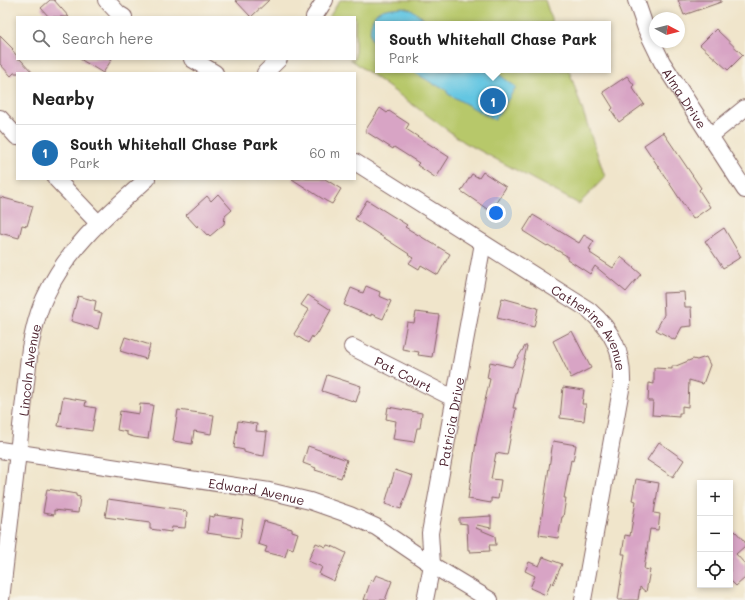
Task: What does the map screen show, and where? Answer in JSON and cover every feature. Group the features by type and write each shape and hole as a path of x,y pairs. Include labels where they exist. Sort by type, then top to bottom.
{"street":[{"path":"106,0 122,16"},
{"path":"315,16 325,0"},
{"name":"Alma Drive","path":"636,0 646,29 662,62 745,190"},
{"path":"194,60 213,72"},
{"path":"266,72 278,60"},
{"path":"710,136 745,108"},
{"path":"0,118 16,136"},
{"name":"Catherine Avenue","path":"356,163 589,310 601,321 613,336 619,352 622,370 622,384 583,600"},
{"path":"57,180 98,223"},
{"name":"Lincoln Avenue","path":"1,600 30,348 36,320 60,267 73,250 98,223 146,180"},
{"name":"Patricia Drive","path":"425,600 432,565 430,533 483,243"},
{"name":"Pat Court","path":"352,347 455,399"},
{"name":"Edward Avenue","path":"0,450 269,490 310,501 350,515 376,527 432,565 490,600"}],"green space":[{"path":"340,0 545,0 552,21 375,21 375,73 570,73 605,177 579,204 464,142 351,60 356,60 356,16 330,16"}],"water":[{"path":"402,7 411,9 427,21 375,21 375,46 372,42 370,32 372,21 377,13 389,8"},
{"path":"416,73 497,73 516,87 495,120 448,94 446,90 440,86 435,85"}],"building":[{"path":"50,0 54,0 68,16 48,16 41,8"},
{"path":"235,0 269,0 252,16 250,16"},
{"path":"678,0 721,0 721,2 685,15 685,12 683,12"},
{"path":"716,29 743,55 728,70 700,45"},
{"path":"0,36 13,49 12,50 16,55 16,60 21,60 32,72 16,72 11,76 0,64"},
{"path":"82,60 111,60 104,72"},
{"path":"627,76 634,85 632,87 644,104 619,122 611,110 613,108 603,92"},
{"path":"380,108 387,113 389,111 409,124 406,129 449,157 436,178 417,165 419,163 394,147 393,149 365,131"},
{"path":"663,132 701,188 699,190 710,207 693,219 644,145"},
{"path":"483,172 506,187 490,211 461,191 472,174 479,178"},
{"path":"294,180 327,180 341,189 332,204"},
{"path":"218,194 232,210 225,216 224,224 210,236 208,234 207,235 198,225 197,227 186,215 207,196 211,201"},
{"path":"0,197 33,206 27,226 22,225 19,238 0,233"},
{"path":"367,200 407,225 405,227 450,254 438,275 421,265 419,269 409,263 413,258 408,255 409,254 355,219"},
{"path":"533,215 579,243 584,235 594,241 589,249 591,250 590,253 613,268 621,257 641,274 626,292 595,266 590,274 567,259 567,256 523,231"},
{"path":"724,228 741,257 723,268 705,241"},
{"path":"366,286 380,292 379,296 391,301 383,319 371,314 371,316 344,305 351,288 363,293"},
{"path":"684,292 685,307 691,307 692,326 682,327 675,340 656,330 664,315 663,293"},
{"path":"308,295 331,310 318,333 317,332 313,338 312,336 308,343 294,334 309,310 301,305"},
{"path":"78,296 96,301 94,311 102,313 98,329 71,321"},
{"path":"502,298 538,308 534,327 497,318"},
{"path":"416,312 439,315 432,357 418,355 419,352 402,349 407,322 414,323"},
{"path":"572,331 591,368 571,378 553,341"},
{"path":"125,337 150,345 146,359 120,351"},
{"path":"525,346 527,346 513,408 516,408 507,455 496,453 491,479 501,480 498,499 491,498 491,503 468,499 477,435 490,379 487,378 490,362 512,367"},
{"path":"706,357 710,365 703,384 689,380 688,407 682,406 682,413 679,413 679,417 652,415 653,401 648,401 649,383 654,384 654,368 672,369 672,366 676,366 693,359 697,360"},
{"path":"327,375 361,386 356,402 322,391"},
{"path":"563,387 584,390 582,404 586,404 584,421 560,418"},
{"path":"63,397 86,401 85,406 96,408 92,431 58,426"},
{"path":"140,404 153,405 148,439 127,435 127,432 117,430 120,411 139,414"},
{"path":"388,407 422,413 420,428 417,428 414,442 393,439 396,421 386,419"},
{"path":"178,410 214,415 211,434 194,431 192,444 173,441"},
{"path":"238,421 257,424 256,431 267,432 264,456 251,454 244,452 244,450 234,448"},
{"path":"553,441 576,445 573,461 571,460 564,498 566,498 563,517 558,538 539,535"},
{"path":"659,442 684,460 673,477 647,460"},
{"path":"308,446 347,460 341,478 315,470 316,468 303,463"},
{"path":"395,470 413,476 401,509 385,504"},
{"path":"636,479 659,483 654,513 660,514 658,530 650,529 644,569 650,570 646,592 640,587 638,600 618,600 625,554 622,554 625,535 630,536 636,501 632,500"},
{"path":"47,489 76,494 76,496 80,497 78,513 54,510 54,515 43,513"},
{"path":"108,499 184,510 183,511 187,512 185,528 172,527 171,532 150,529 150,523 105,517"},
{"path":"215,515 243,519 240,538 207,533 209,516 214,517"},
{"path":"491,516 491,528 477,525 476,528 495,536 496,545 489,545 490,551 470,552 470,550 468,550 467,524 459,523 459,518"},
{"path":"264,521 292,529 292,531 298,533 293,549 288,547 285,557 265,552 267,547 258,544"},
{"path":"735,531 745,542 745,546 736,554 745,564 745,578 736,586 733,583 733,533"},
{"path":"316,543 326,547 327,545 334,547 346,553 334,581 319,574 322,567 308,561"},
{"path":"543,557 562,564 553,584 551,582 546,595 530,588 535,576 525,571 529,562 539,566"},
{"path":"376,575 392,581 385,600 364,600 371,580 373,581"}],"place":[{"name":"South Whitehall Chase Park","path":"493,101"}]}
